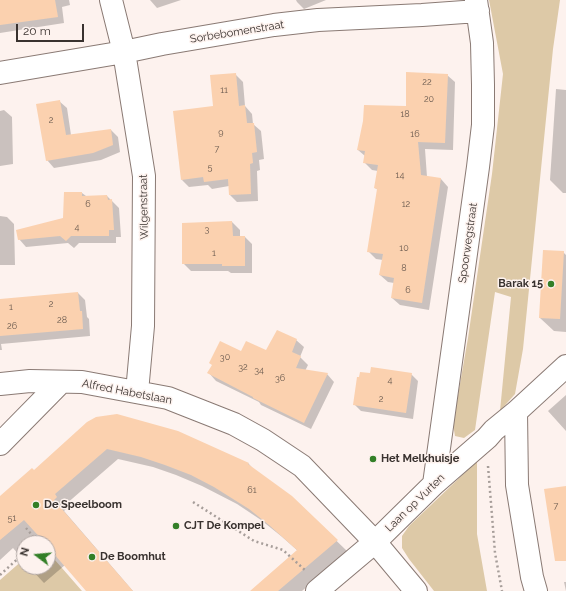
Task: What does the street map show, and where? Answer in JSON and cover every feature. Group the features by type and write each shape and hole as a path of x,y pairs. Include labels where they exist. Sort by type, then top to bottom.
{"street":[{"name":"Wilgenstraat","path":"111,0 124,52 144,176 143,326 138,392"},
{"name":"Sorbebomenstraat","path":"0,74 274,25 318,20 422,15 477,5"},
{"name":"Spoorwegstraat","path":"434,484 483,125 482,43 477,5"},
{"name":"Laan op Vurten","path":"319,589 375,542 434,484 566,366"},
{"name":"Alfred Habetslaan","path":"0,384 30,381 82,382 168,398 234,424 263,440 302,466 375,542 416,591"},
{"path":"0,444 61,382"},
{"path":"516,412 517,485 532,577 536,591"}],"path":[{"path":"487,438 495,553 502,591"},
{"path":"193,502 254,541 283,550 304,569 319,589"},
{"path":"26,528 32,535"},
{"path":"0,575 16,561"}],"shaded area":[{"path":"489,0 560,0 553,49 523,349 515,394 500,411 511,297 495,292 475,430 464,438 455,436 453,424 468,338 492,174 503,74"},
{"path":"477,461 477,534 487,591 434,591 402,548 402,536 409,526"},
{"path":"56,561 82,591 0,591 0,580 16,566 16,575 56,575"}],"building":[{"path":"0,0 55,0 58,17 0,25"},
{"path":"406,72 448,74 445,143 418,142 421,175 441,178 422,303 391,298 394,278 379,275 383,254 367,252 377,189 374,188 378,165 363,163 365,151 357,150 363,121 364,105 406,106"},
{"path":"236,73 239,106 245,105 247,123 254,123 257,152 252,153 253,163 250,164 251,194 229,195 228,179 204,182 203,177 181,180 173,111 213,106 210,75"},
{"path":"60,100 66,135 111,129 113,145 93,153 46,161 36,104"},
{"path":"64,192 82,192 82,196 107,195 108,200 112,199 114,230 109,230 109,236 71,236 66,241 60,236 18,240 16,230 63,218"},
{"path":"232,221 233,236 245,236 245,266 222,266 222,264 182,264 182,223"},
{"name":"Barak 15","path":"543,250 564,251 560,319 539,318"},
{"path":"78,292 80,311 82,311 83,329 0,336 0,299"},
{"path":"277,330 297,339 292,352 301,356 296,368 328,373 304,423 207,373 212,365 209,363 220,341 241,351 246,341 266,350"},
{"path":"371,367 412,373 406,413 353,405 357,377 359,377 360,372 370,373"},
{"path":"117,414 178,431 249,463 248,464 292,496 338,540 278,591 250,591 297,550 249,509 214,487 191,475 165,465 141,457 107,449 55,494 57,497 54,500 133,591 86,591 56,556 56,535 38,535 24,520 0,540 0,496 32,468 34,470 87,422 96,417"},
{"path":"566,486 566,561 555,561 544,489"}],"place":[{"name":"Barak 15","path":"551,284"},
{"name":"Het Melkhuisje","path":"373,459"},
{"name":"De Speelboom","path":"36,505"},
{"name":"CJT De Kompel","path":"176,526"},
{"name":"De Boomhut","path":"92,557"}]}
